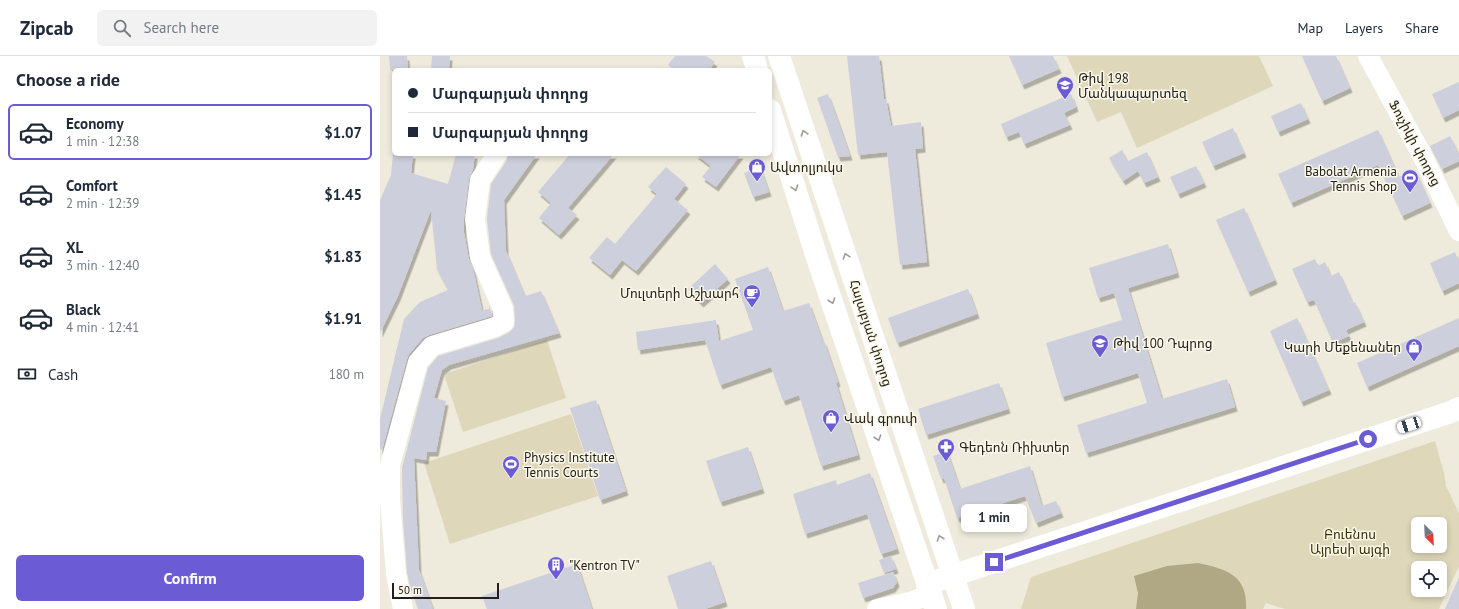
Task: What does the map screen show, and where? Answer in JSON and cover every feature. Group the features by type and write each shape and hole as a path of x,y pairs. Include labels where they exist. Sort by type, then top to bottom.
{"main road":[{"path":"753,56 756,68"},
{"name":"Հալաբյան փողոց","path":"779,56 964,609"},
{"name":"Հալաբյան փողոց","path":"772,116 819,264 932,596"},
{"path":"932,596 955,581 1459,408"},
{"path":"955,581 1330,462 1459,412"}],"street":[{"name":"Ֆուչիկի փողոց","path":"1368,56 1422,155 1459,230"},
{"path":"403,609 396,574 390,500 390,465 418,362 432,346 495,327 504,322 502,309 480,257 475,219 480,180 496,156"},
{"path":"881,608 906,590 932,596"}],"green space":[{"path":"1067,56 1259,56 1273,86 1137,148 1121,112 1097,122"},
{"path":"547,340 566,398 463,432 444,374"},
{"name":"Physics Institute Tennis Courts","path":"571,414 598,496 450,544 424,463"},
{"name":"Բուենոս Այրեսի այգի","path":"1435,441 1446,486 1459,513 1459,566 1447,592 1447,561 1411,561 1411,597 1445,597 1439,609 1285,609 1266,603 1263,609 1021,609 1031,577"}],"shaded area":[{"path":"1198,563 1226,571 1239,581 1246,598 1246,609 1136,609 1138,593 1134,576 1167,566"}],"building":[{"path":"389,56 407,56 408,68 392,68 392,70 390,70"},
{"path":"432,56 450,56 449,68 431,68"},
{"path":"675,56 706,56 715,62 710,68 672,68 668,65"},
{"path":"847,56 879,56 884,99 886,99 891,126 921,122 923,148 915,149 927,262 900,265 887,152 858,155"},
{"path":"1009,56 1053,56 1059,69 1022,85"},
{"path":"1302,56 1336,56 1350,88 1322,101"},
{"path":"1459,82 1459,110 1443,118 1432,94"},
{"path":"828,94 850,156 838,157 817,98"},
{"name":"Թիվ 198 Մանկապարտեզ","path":"1071,94 1076,107 1064,113 1070,125 1024,144 1019,132 1006,137 1001,124"},
{"path":"1301,103 1308,119 1278,132 1271,116"},
{"path":"1233,128 1244,153 1213,166 1202,142"},
{"path":"1378,130 1399,177 1415,170 1430,203 1402,216 1378,165 1291,203 1278,174"},
{"path":"1450,136 1459,154 1459,161 1442,169 1430,146"},
{"path":"1122,150 1128,161 1147,152 1158,177 1144,183 1138,171 1123,181 1109,158"},
{"path":"393,156 413,156 411,173 448,184 455,156 475,156 473,169 469,179 464,218 464,233 482,310 489,309 489,305 492,316 429,335 423,338 409,354 382,450 380,449 380,419 404,319 420,302 448,290 437,270 431,210 398,296 380,333 380,200 391,175"},
{"path":"508,156 536,156 504,200 506,251 525,296 541,291 559,333 449,365 442,370 434,398 446,401 436,452 427,452 426,460 414,458 419,570 433,609 418,609 410,587 407,572 403,520 402,468 428,368 438,356 498,338 510,332 514,327 514,305 491,254 487,219 491,184 507,160"},
{"path":"568,156 612,156 568,208 577,215 559,235 539,218 551,203 538,192"},
{"path":"698,156 739,156 716,187 702,177 711,166"},
{"path":"1196,166 1204,183 1178,194 1170,177"},
{"path":"666,167 686,184 674,199 688,210 636,271 622,260 610,275 589,258 607,237 615,244 657,194 648,187"},
{"name":"Ավտոլյուկս","path":"760,167 769,192 753,197 744,173"},
{"path":"1244,208 1275,280 1248,292 1216,220"},
{"name":"Թիվ 100 Դպրոց","path":"1168,244 1177,273 1128,288 1162,399 1227,379 1235,407 1086,453 1077,425 1147,403 1138,373 1062,397 1046,343 1122,320 1114,293 1098,298 1089,268"},
{"path":"1455,252 1459,262 1459,283 1442,291 1430,263"},
{"path":"1315,259 1318,266 1325,262 1331,276 1339,272 1353,303 1355,302 1364,322 1346,330 1349,336 1333,343 1314,300 1307,302 1292,269"},
{"path":"715,264 728,279 701,303 688,289"},
{"path":"768,267 783,311 809,303 838,382 836,383 858,455 821,466 799,395 783,401 771,367 720,385 705,340 638,350 636,332 716,320 719,341 753,330 735,279"},
{"path":"968,289 977,314 897,343 888,318"},
{"path":"1297,318 1329,390 1301,402 1270,331"},
{"path":"1459,318 1459,346 1367,387 1357,363"},
{"path":"999,383 1008,409 926,435 918,409"},
{"path":"596,400 626,491 600,500 570,408"},
{"path":"748,447 762,489 720,502 706,461"},
{"path":"947,451 960,489 1030,466 1042,506 1056,501 1061,513 1036,523 1025,496 957,518 944,478 941,479 933,456"},
{"path":"870,473 897,549 881,554 867,514 805,534 793,494 836,480 837,485"},
{"path":"891,556 896,569 884,573 879,560"},
{"path":"711,561 725,602 705,609 678,609 667,576"},
{"name":"\"Kentron TV\"","path":"577,564 592,609 487,609 482,596"},
{"path":"893,572 897,582 893,588 863,598 858,583"},
{"path":"1459,577 1459,609 1445,609"}],"place":[{"name":"Թիվ 198 Մանկապարտեզ","path":"1065,100"},
{"name":"Ավտոլյուկս","path":"757,182"},
{"name":"Babolat Armenia Tennis Shop","path":"1410,193"},
{"name":"Մուլտերի Աշխարհ","path":"752,308"},
{"name":"Թիվ 100 Դպրոց","path":"1100,358"},
{"name":"Կարի Մեքենաներ","path":"1414,362"},
{"name":"Վակ գրուփ","path":"831,433"},
{"name":"Գեդեոն Ռիխտեր","path":"946,462"},
{"name":"Physics Institute Tennis Courts","path":"511,479"},
{"name":"\"Kentron TV\"","path":"556,580"}],"route":[{"path":"994,562 1368,439"}]}
